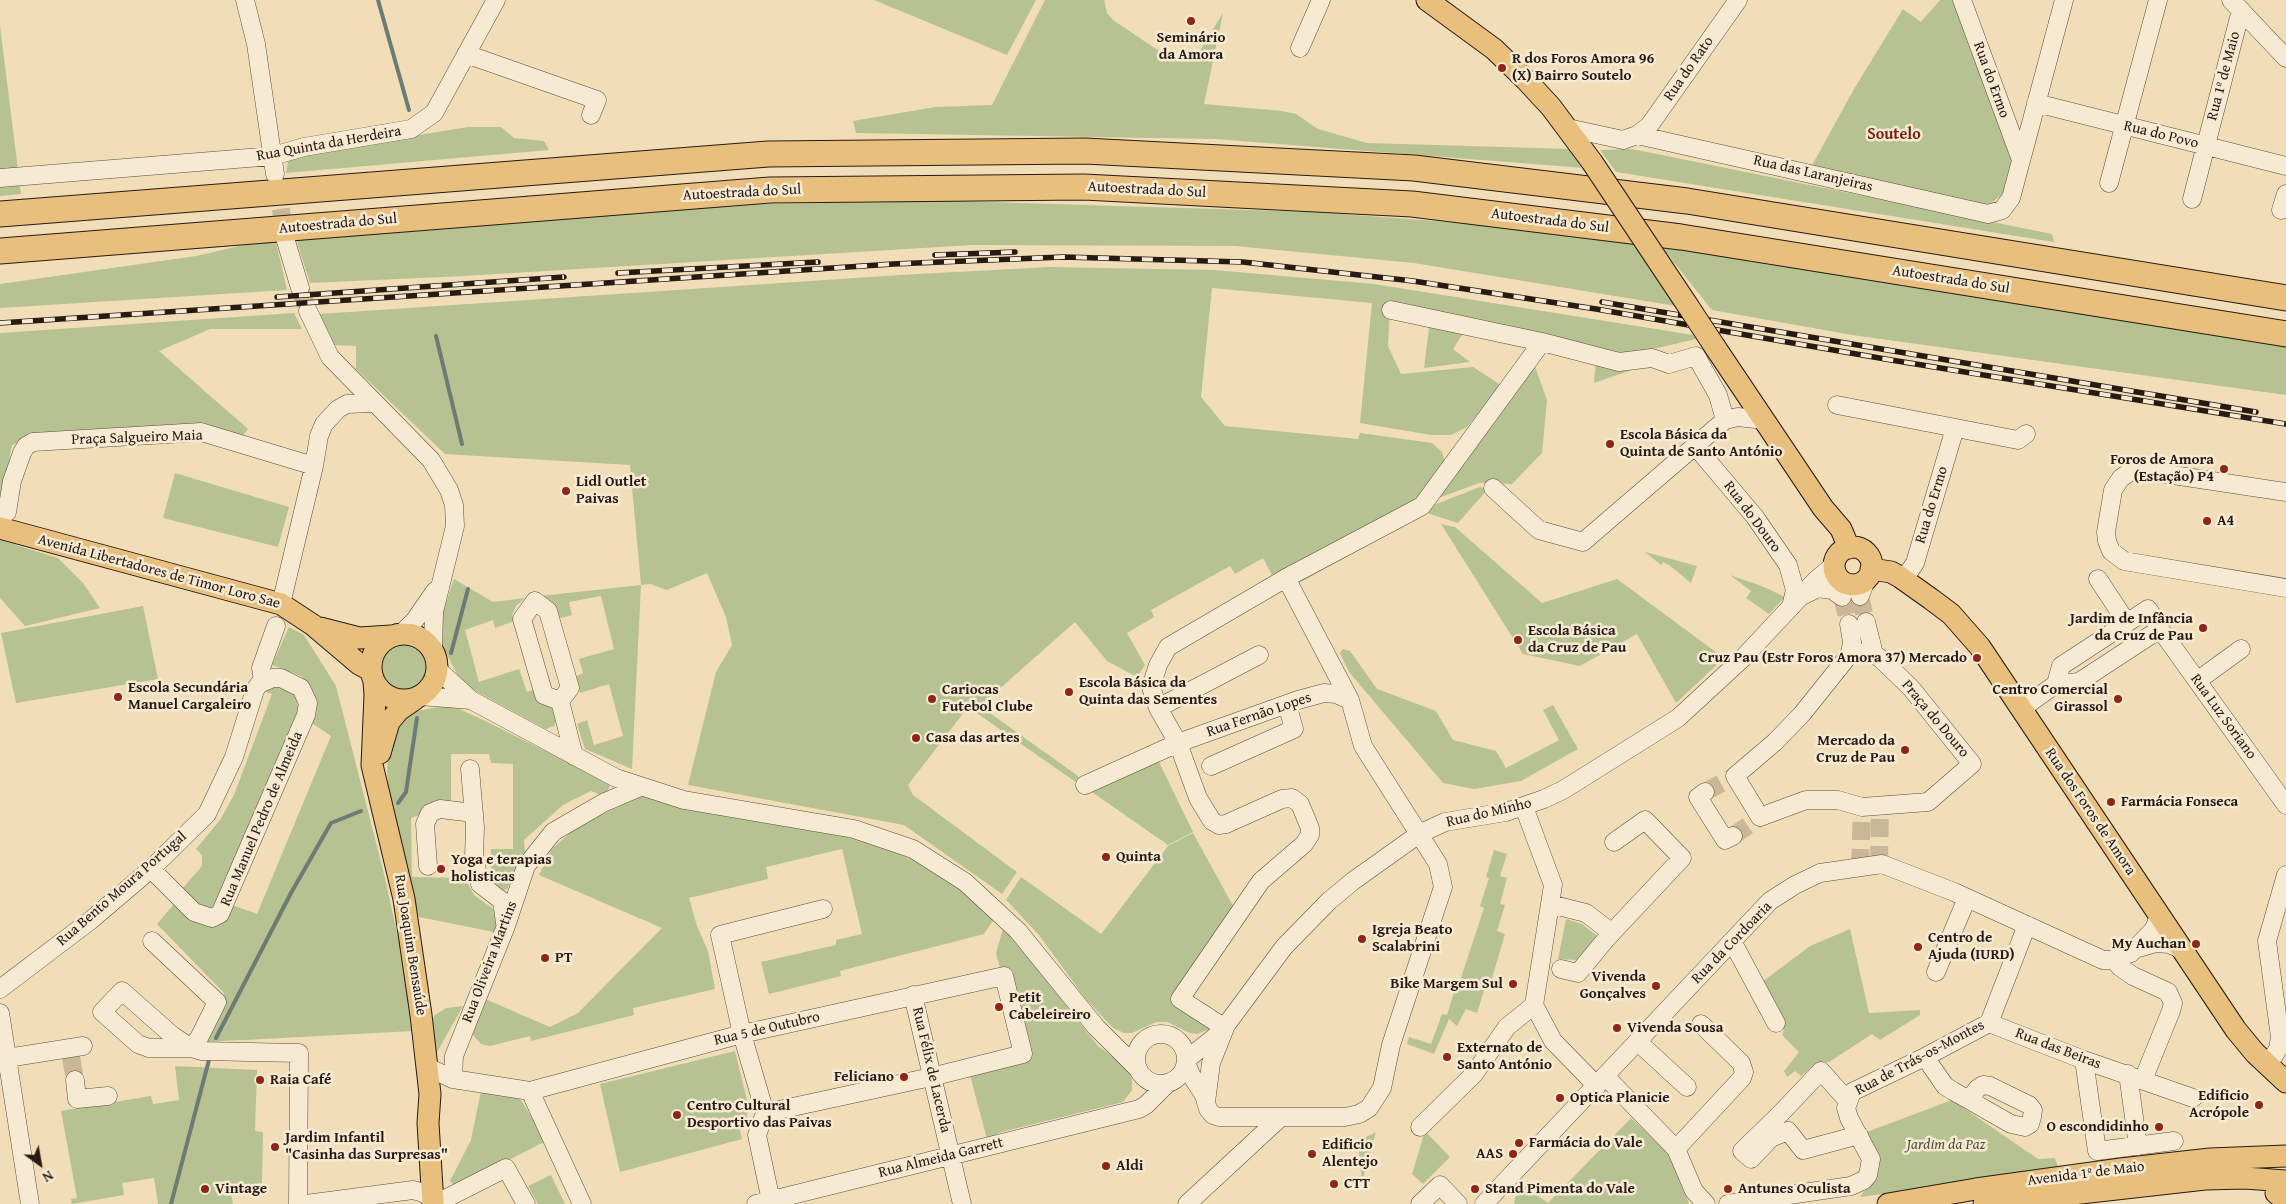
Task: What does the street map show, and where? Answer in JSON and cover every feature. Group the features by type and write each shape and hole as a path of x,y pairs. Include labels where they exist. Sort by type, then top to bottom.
{"highway":[{"path":"0,214 768,154 1085,151 1414,168 1687,202 2286,298"},
{"name":"Autoestrada do Sul","path":"0,251 770,190 1084,187 1412,204 1681,237 2286,334"}],"main road":[{"path":"1427,0 1494,49 1532,87 1568,128 1822,508 1841,529 1849,548"},
{"name":"Avenida Libertadores de Timor Loro Sae","path":"2,519 281,604 313,625 372,676"},
{"path":"1849,548 1866,552 1871,563 1866,581 1855,585 1839,580 1840,553 1849,548"},
{"name":"Rua dos Foros de Amora","path":"1866,581 1890,572 1904,580 1951,614 1980,647 2245,1042 2286,1082"},
{"name":"Avenida Libertadores de Timor Loro Sae","path":"313,625 359,638 397,635"},
{"path":"413,634 423,639 435,660 435,678 429,689 417,697 402,700 390,698 382,692 372,676 372,656 376,648 397,635 413,634"},
{"name":"Rua Joaquim Bensaúde","path":"372,676 375,695 372,765 405,909 427,1067"},
{"name":"Rua Joaquim Bensaúde","path":"387,824 380,762 383,738 394,716 417,697"},
{"path":"427,1067 435,1126 437,1202"},
{"path":"430,1096 428,1123 430,1173 437,1202"},
{"name":"Avenida 1º de Maio","path":"1888,1204 1976,1189 2121,1169 2210,1159 2284,1159"},
{"path":"1984,1204 2205,1179 2245,1178 2284,1193"},
{"name":"Avenida 1º de Maio","path":"2068,1204 2207,1188 2233,1187 2284,1193"}],"street":[{"path":"245,0 256,44 276,174"},
{"name":"Rua Quinta da Herdeira","path":"0,178 273,156 304,147 411,129 434,113 496,0"},
{"path":"1300,48 1321,0"},
{"name":"Rua do Rato","path":"1637,135 1649,126 1738,0"},
{"name":"Rua do Ermo","path":"1962,0 2021,160"},
{"path":"2021,160 2064,0"},
{"path":"2109,183 2158,0"},
{"path":"2236,5 2286,58"},
{"name":"Rua 1º de Maio","path":"2192,199 2206,146 2236,5"},
{"path":"466,54 596,100 591,114"},
{"name":"Rua do Povo","path":"2036,103 2286,166"},
{"name":"Rua das Laranjeiras","path":"1568,128 1624,140 1637,135 1988,214 2002,210 2011,198 2021,160"},
{"path":"285,238 300,288"},
{"path":"1391,310 1542,342 1619,362 1652,358 1669,364 1696,356 1718,395 1725,420"},
{"path":"308,311 330,357 431,460 448,490 454,505 455,526 434,612 435,660 471,700 616,778 640,787 684,800 854,828 913,849 965,882 1018,931 1096,1027 1140,1072 1157,1083 1183,1083 1203,1095"},
{"path":"1203,1095 1211,1064 1225,1028 1180,999 1261,881 1304,844 1310,835 1310,828 1300,804 1292,798 1282,799 1226,824 1219,825 1212,821 1198,798 1178,743 1158,708 1151,687 1158,665 1168,647 1286,578 1422,506 1542,342"},
{"path":"281,604 314,466 318,436 329,416 347,404 374,402"},
{"path":"1837,404 1955,428 1976,430 2018,440 2026,434"},
{"path":"1493,488 1539,530 1583,542 1696,447 1725,420 1738,416 1764,420"},
{"name":"Rua do Ermo","path":"1904,580 1915,563 1955,428"},
{"name":"Praça Salgueiro Maia","path":"2,519 22,453 26,446 33,442 201,432 314,466"},
{"name":"Rua do Douro","path":"1696,447 1755,517 1788,565"},
{"path":"2286,492 2140,470 2130,472 2121,478 2113,490 2106,532 2111,551 2124,561 2286,588"},
{"path":"1788,565 1817,584 1832,590 1839,580"},
{"path":"1788,565 1795,590 1796,602"},
{"path":"1176,1039 1184,1048 1186,1061 1208,1109 1213,1115 1249,1118 1354,1116 1369,1108 1378,1098 1382,1088 1391,1045 1443,887 1438,864 1363,746 1350,700 1286,578"},
{"path":"2098,579 2127,623"},
{"name":"Rua do Minho","path":"1186,1061 1206,1042 1225,1028 1274,959 1293,937 1329,901 1353,881 1419,834 1445,822 1524,807 1563,790 1678,718 1742,659 1796,602 1817,584 1839,580"},
{"path":"397,635 415,620 441,582"},
{"path":"535,601 548,611 570,688 560,701 544,696 522,619 535,601"},
{"name":"Rua Luz Soriano","path":"2056,684 2061,666 2148,609 2160,629 2286,805"},
{"path":"1857,623 1874,654 1870,650 1850,654 1857,623"},
{"path":"263,682 261,668 276,626"},
{"path":"2021,709 2056,684 2079,682 2160,629"},
{"path":"2197,681 2241,649"},
{"name":"Praça do Douro","path":"1850,654 1802,714 1775,742 1735,776 1760,817 1806,800 1838,800 1862,807 1928,802 1972,764 1911,688 1874,654"},
{"path":"1158,708 1259,655"},
{"name":"Rua Manuel Pedro de Almeida","path":"151,869 194,912 212,918 223,910 308,709 303,691 281,678 273,678 263,682"},
{"name":"Rua Bento Moura Portugal","path":"0,989 91,920 151,869 208,814 234,757 255,690 263,682"},
{"name":"Rua Fernão Lopes","path":"1085,786 1178,743 1287,704 1324,693 1336,694 1350,700"},
{"path":"417,697 471,700"},
{"path":"560,701 574,756"},
{"path":"1211,766 1294,730 1287,704"},
{"path":"470,769 474,813 474,857 480,884 502,901 506,926"},
{"name":"Rua Oliveira Martins","path":"453,1080 454,1056 506,926 526,866 553,832 603,803 640,787"},
{"path":"1705,792 1698,797 1725,840 1733,836"},
{"path":"1524,807 1553,886 1534,1005 1552,1041 1601,1081 1676,1148 1694,1191 1706,1204"},
{"path":"428,866 425,824 430,813 440,809 474,813"},
{"path":"1561,969 1578,973 1612,933 1682,858 1646,820 1614,842"},
{"name":"Rua da Cordoaria","path":"1484,1204 1504,1185 1770,901 1795,884 1820,873 1882,864 1967,898 2095,958 2114,959"},
{"path":"2268,1065 2278,1049 2280,1037 2267,941 2285,884"},
{"path":"1936,972 1967,898"},
{"path":"1550,904 1586,914 1612,933"},
{"path":"764,1202 756,1135 765,1114 742,1034 720,935 822,909"},
{"path":"2114,959 2131,954 2138,948 2154,929 2159,916"},
{"path":"2114,959 2142,925 2159,916"},
{"name":"Rua de Trás-os-Montes","path":"1728,1204 1851,1186 1864,1180 1868,1175 1871,1158 1849,1118 1846,1108 1852,1092 1860,1086 1925,1057 1989,1023 2027,925"},
{"path":"152,941 217,1002 203,1031 191,1048"},
{"path":"1732,942 1776,1023"},
{"path":"2138,948 2156,943 2169,944 2183,950"},
{"path":"2114,959 2120,968 2132,976 2168,992 2173,1003 2171,1012 2135,1077 2138,1146"},
{"name":"Rua 5 de Outubro","path":"453,1080 530,1091 742,1034 1004,976 1023,1054 931,1077"},
{"path":"191,1048 144,1047 138,1044 102,1012 122,991 173,1036 200,1052 299,1054 298,1204"},
{"name":"Rua Félix de Lacerda","path":"913,995 962,1204"},
{"path":"1420,1127 1474,1074 1507,1027 1534,1005"},
{"path":"0,1013 30,1204"},
{"name":"Rua das Beiras","path":"1989,1023 2084,1060 2193,1098"},
{"path":"1676,1148 1742,1078 1744,1072 1741,1063 1701,1024"},
{"path":"1106,1036 1120,1042 1129,1042 1164,1034 1192,1043 1206,1042"},
{"path":"1127,1112 1132,1109 1143,1089 1140,1072 1136,1063 1138,1050 1150,1036"},
{"path":"1638,1042 1687,1087"},
{"path":"7,1058 74,1051"},
{"path":"1925,1057 1945,1086 1969,1100"},
{"path":"2084,1060 2097,1152 2174,1141"},
{"path":"1170,1082 1181,1074 1186,1061"},
{"path":"427,1067 453,1080 430,1096"},
{"path":"1848,1100 1820,1071 1742,1151 1751,1159 1771,1138 1788,1131 1803,1150 1859,1135"},
{"path":"765,1114 931,1077"},
{"path":"75,1080 77,1099 108,1096"},
{"name":"Rua Almeida Garrett","path":"764,1202 1127,1112 1146,1105 1170,1082"},
{"path":"530,1091 582,1204"},
{"path":"1187,1204 1281,1117"},
{"path":"306,1204 413,1190 424,1193 437,1202 506,1168 526,1204"},
{"path":"413,1190 430,1173"},
{"path":"1420,1204 1440,1184 1458,1204"},
{"path":"1501,1204 1504,1185"}],"green space":[{"path":"874,0 1036,0 1007,55"},
{"path":"1045,0 1104,0 1107,13 1113,20 1159,51 1178,60 1186,60 1198,54 1223,13 1204,104 1296,114 1318,129 1367,143 1572,149 1584,168 1215,139 856,133 853,121 935,107 992,105"},
{"path":"1940,0 1957,0 2015,161 2005,192 1989,205 1978,206 1810,169 1854,89 1903,9 1921,22"},
{"path":"0,26 21,194 0,196"},
{"path":"468,127 501,127 514,138 544,141 549,150 286,173 288,161 315,152"},
{"path":"1632,149 2052,234 2054,242 1616,172 1600,150"},
{"path":"954,201 1316,212 1501,226 1632,240 1676,306 1414,263 1235,246 972,245 464,276 310,283 295,236 696,205"},
{"path":"275,238 287,290 0,308 0,284 196,256"},
{"path":"1660,245 1866,280 2089,313 2286,347 2286,395 1852,335 1712,310"},
{"path":"1049,267 1214,270 1374,284 1693,335 1696,339 1619,357 1390,307 1388,346 1401,374 1473,367 1501,385 1467,427 1451,435 1431,435 1360,423 1372,303 1212,288 1201,397 1225,426 1358,439 1360,433 1432,443 1442,452 1445,462 1419,503 1273,577 1263,558 1235,574 1230,566 1151,610 1154,617 1127,633 1145,665 1137,677 1107,661 1075,622 980,706 1078,776 1080,785 968,707 908,785 913,795 1017,872 1002,894 904,825 688,785 716,672 732,645 726,617 707,573 667,590 650,584 641,585 630,465 445,454 356,369 356,346 330,345 319,314 900,275"},
{"path":"294,313 302,329 210,329 159,351 248,429 241,438 31,439 12,445 0,506 0,333"},
{"path":"1430,320 1467,327 1453,349 1470,362 1424,368"},
{"path":"1596,359 1649,364 1594,383"},
{"path":"1534,364 1547,400 1542,453 1512,484 1479,483 1428,502"},
{"path":"175,473 289,507 278,547 163,518"},
{"path":"1480,487 1488,489 1458,523 1427,513 1299,583 1295,576 1423,509"},
{"path":"1441,524 1455,527 1542,603 1617,579 1724,658 1676,703 1637,634 1580,666 1523,654"},
{"path":"0,540 58,558 83,583 100,608 25,626 0,598"},
{"path":"1645,552 1697,566 1691,583 1669,565 1663,562 1661,565"},
{"path":"1730,575 1785,597 1769,614 1746,598 1751,591"},
{"path":"454,579 493,602 525,598 516,606 512,615 514,621 495,628 493,620 465,630 479,682 519,669 527,692 535,689 552,705 557,720 554,726 546,729 461,682 441,643 438,625"},
{"path":"641,585 632,769 585,749 577,724 587,720 594,745 623,736 609,684 580,693 575,677 583,673 579,659 614,649 601,596 569,602 572,615 557,619 540,596"},
{"path":"143,606 158,679 16,703 1,633"},
{"path":"289,627 304,635 336,686 383,870 402,955 413,1031 206,1042 224,993 157,924 174,904 199,922 232,905 257,914 331,736 312,723 314,700 311,689 301,676 272,665"},
{"path":"403,641 413,643 422,649 428,658 430,668 428,678 422,687 413,693 403,695 393,693 384,687 378,678 376,668 378,658 384,649 393,643"},
{"path":"1343,649 1350,651 1377,689 1436,711 1453,740 1496,751 1506,768 1559,740 1543,710 1553,705 1578,749 1521,781 1474,789 1443,783 1349,672 1340,653"},
{"path":"276,683 295,693 299,711 215,907 204,911 182,889 202,866 202,855 196,849 220,820 234,795 272,694 264,691"},
{"path":"444,706 459,709 479,718 608,782 610,785 607,793 601,795 591,791 563,805 524,840 525,852 507,889 501,891 487,882 483,874 491,873 491,849 513,849 513,764 491,763 489,754 451,754 451,804 411,818 412,877 465,878 474,895 497,914 498,922 494,932 414,916 388,786 387,768 390,746 394,731 411,712"},
{"path":"1158,760 1193,832 1168,845 1089,790"},
{"path":"643,796 829,831 889,850 924,864 964,891 994,919 984,934 840,971 841,976 769,994 761,962 836,945 836,940 862,934 842,849 766,867 768,879 689,898 697,926 708,951 715,989 633,1008 634,1015 531,1041 530,1036 490,1046 481,1044 471,1033 485,999 550,1027 578,1013 662,928 539,875 551,850 574,829 585,822"},
{"path":"1193,833 1237,913 1175,1004 1210,1029 1197,1034 1190,1033 1167,1022 1156,1022 1132,1033 1124,1033 1113,1028 1085,998 1039,935 1006,900 1021,877 1101,934 1168,846"},
{"path":"1494,850 1507,854 1500,876 1507,878 1500,904 1505,905 1497,931 1505,934 1490,985 1486,984 1477,1013 1466,1009 1457,1026 1449,1019 1434,1054 1407,1044 1409,1037 1431,1044 1442,1014 1447,1015 1484,908 1480,906 1489,878 1486,877"},
{"path":"1566,919 1582,924 1597,936 1577,960 1558,959"},
{"path":"1003,929 1012,937 1098,1046 1125,1066 1132,1079 1132,1090 1123,1102 1001,1132 987,1139 968,1068 1023,1054 996,953"},
{"path":"1850,929 1869,1013 1920,1010 1920,1015 1880,1040 1872,1034 1829,1062 1816,1063 1801,1076 1795,1071 1787,1077 1784,1071 1799,1052 1782,1035 1784,1029 1762,982 1810,946"},
{"path":"463,1006 436,1054 431,1021 435,1015 446,1008"},
{"name":"Centro Cultural Desportivo das Paivas","path":"735,1051 748,1104 746,1125 739,1126 742,1139 620,1172 600,1084"},
{"path":"175,1066 257,1070 255,1131 263,1132 262,1183 230,1188 233,1204 158,1204 154,1178 122,1183 124,1195 72,1204 71,1199 77,1198 61,1111 151,1096 153,1104 179,1100"},
{"path":"481,1091 507,1094 521,1100 546,1141 456,1187 450,1181 471,1140"},
{"name":"Jardim da Paz","path":"1952,1100 2038,1159 2055,1158 2059,1170 1860,1197 1868,1189 1870,1181 1859,1135"},
{"path":"1631,1118 1675,1158 1679,1179 1689,1204 1514,1204 1515,1198 1523,1185 1548,1203"},
{"path":"1425,1131 1450,1157 1423,1184 1412,1174"},
{"path":"1376,1132 1362,1182 1358,1141"},
{"path":"551,1175 565,1204 538,1204 528,1186"}],"waterway":[{"path":"378,0 409,110"},
{"path":"436,336 462,444"},
{"path":"451,653 468,589"},
{"path":"398,803 406,792 417,718"},
{"path":"216,1038 291,893 331,823 361,811"},
{"path":"171,1204 209,1060"}],"tunnel":[{"path":"277,182 285,238"},
{"path":"300,288 308,311"},
{"path":"1860,596 1866,622"},
{"path":"1842,597 1849,624"},
{"path":"1705,792 1735,776"},
{"path":"1879,864 1881,806"},
{"path":"1860,867 1862,807"},
{"path":"1733,836 1760,817"},
{"path":"71,1057 75,1080"}],"railway":[{"path":"935,255 1015,252"},
{"path":"0,323 893,264 1063,257 1243,262 1413,281 1596,309 1891,360 2286,424"},
{"path":"618,273 818,262"},
{"path":"277,297 564,277"},
{"path":"1602,302 2256,412"}],"place":[{"name":"Seminário da Amora","path":"1191,21"},
{"name":"R dos Foros Amora 96 (X) Bairro Soutelo","path":"1502,68"},
{"name":"Escola Básica da Quinta de Santo António","path":"1610,444"},
{"name":"Foros de Amora (Estação) P4","path":"2224,469"},
{"name":"Lidl Outlet Paivas","path":"566,491"},
{"name":"A4","path":"2207,521"},
{"name":"Jardim de Infância da Cruz de Pau","path":"2203,628"},
{"name":"Escola Básica da Cruz de Pau","path":"1518,640"},
{"name":"Cruz Pau (Estr Foros Amora 37) Mercado","path":"1977,658"},
{"name":"Escola Básica da Quinta das Sementes","path":"1069,692"},
{"name":"Escola Secundária Manuel Cargaleiro","path":"118,697"},
{"name":"Cariocas Futebol Clube","path":"932,699"},
{"name":"Centro Comercial Girassol","path":"2118,699"},
{"name":"Casa das artes","path":"916,738"},
{"name":"Mercado da Cruz de Pau","path":"1905,750"},
{"name":"Farmácia Fonseca","path":"2111,802"},
{"name":"Quinta","path":"1106,857"},
{"name":"Yoga e terapias holisticas","path":"441,869"},
{"name":"Igreja Beato Scalabrini","path":"1362,939"},
{"name":"My Auchan","path":"2196,944"},
{"name":"Centro de Ajuda (IURD)","path":"1918,947"},
{"name":"PT","path":"545,958"},
{"name":"Bike Margem Sul","path":"1513,984"},
{"name":"Vivenda Gonçalves","path":"1656,986"},
{"name":"Petit Cabeleireiro","path":"999,1007"},
{"name":"Vivenda Sousa","path":"1617,1028"},
{"name":"Externato de Santo António","path":"1447,1057"},
{"name":"Feliciano","path":"904,1077"},
{"name":"Raia Café","path":"260,1080"},
{"name":"Optica Planicie","path":"1560,1098"},
{"name":"Edificio Acrópole","path":"2259,1105"},
{"name":"Centro Cultural Desportivo das Paivas","path":"677,1115"},
{"name":"O escondidinho","path":"2159,1127"},
{"name":"Farmácia do Vale","path":"1519,1143"},
{"name":"Jardim Infantil \"Casinha das Surpresas\"","path":"275,1147"},
{"name":"Edificio Alentejo","path":"1312,1154"},
{"name":"AAS","path":"1513,1154"},
{"name":"Aldi","path":"1106,1166"},
{"name":"CTT","path":"1334,1184"},
{"name":"Vintage","path":"205,1189"},
{"name":"Stand Pimenta do Vale","path":"1475,1189"},
{"name":"Antunes Oculista","path":"1728,1189"}],"district":[{"name":"Soutelo","path":"1894,135"}]}
